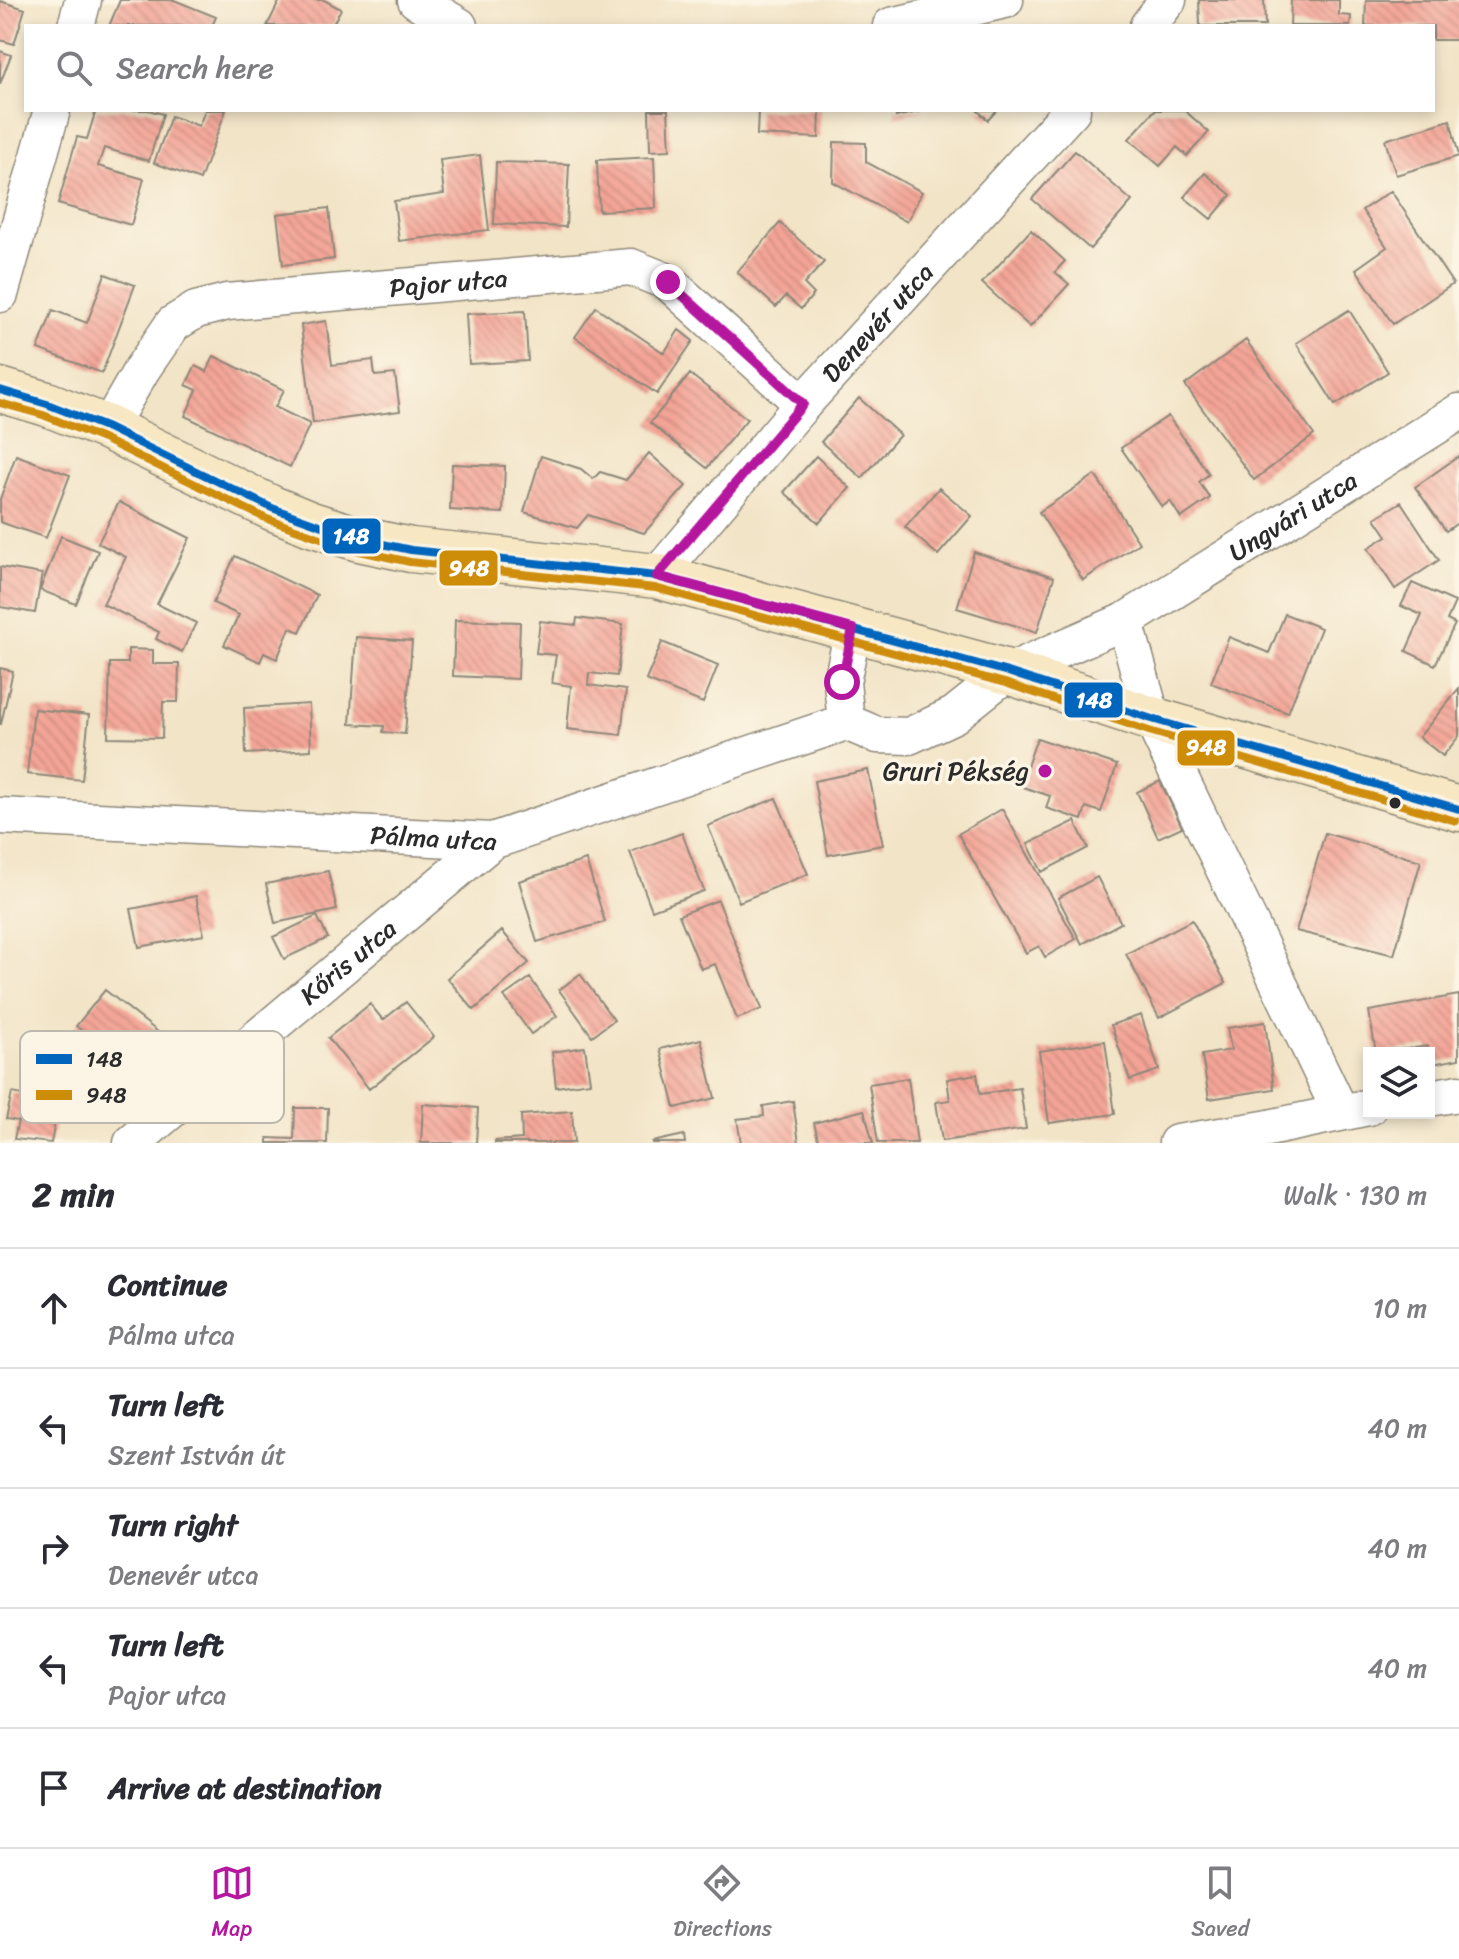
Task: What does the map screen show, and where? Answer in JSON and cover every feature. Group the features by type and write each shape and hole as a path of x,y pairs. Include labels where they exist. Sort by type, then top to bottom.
{"street":[{"path":"77,24 83,0"},
{"path":"416,0 456,24"},
{"path":"900,24 1005,0"},
{"path":"1150,24 1168,0"},
{"path":"0,294 51,112"},
{"name":"Denevér utca","path":"657,576 803,404 1070,112"},
{"name":"Pajor utca","path":"108,428 142,369 173,324 196,310 227,302 631,267 668,282 803,404"},
{"path":"0,390 108,428 272,508 359,539 411,550 657,576 1008,672 1152,719 1459,809"},
{"name":"Ungvári utca","path":"1008,672 1125,621 1459,412"},
{"path":"1125,621 1152,719 1354,1109 1265,1136 1177,1143"},
{"path":"853,629 842,682 846,722 877,735 909,736 954,715 1008,672"},
{"name":"Pálma utca","path":"0,816 492,841 846,722"},
{"name":"Kőris utca","path":"266,1031 492,841"},
{"path":"1435,1097 1459,1093"},
{"name":"Kőris utca","path":"133,1143 157,1123"}],"building":[{"path":"120,0 174,0 216,17 213,24 110,24"},
{"path":"280,0 324,0 341,9 333,24 268,24"},
{"path":"1199,0 1264,0 1265,24 1200,24"},
{"path":"1291,0 1339,0 1339,15 1351,16 1350,24 1290,24"},
{"path":"1366,0 1459,0 1459,40 1435,40 1435,24 1365,24"},
{"path":"0,1 25,9 14,44 0,40"},
{"path":"0,51 11,55 0,84"},
{"path":"95,112 163,114 149,161 104,148 98,166 144,179 131,225 58,204 77,137 87,139"},
{"path":"204,112 225,112 200,180 154,163 171,116 199,126"},
{"path":"649,112 668,112 670,150 650,151"},
{"path":"758,112 820,112 819,138 757,135"},
{"path":"895,112 918,112 896,117"},
{"path":"979,112 995,112 988,120"},
{"path":"1153,112 1186,112 1209,132 1187,156 1177,147 1160,166 1129,139"},
{"path":"1450,120 1459,156 1396,175 1385,140"},
{"path":"834,142 866,143 866,162 922,192 907,222 833,182"},
{"path":"1075,151 1132,201 1090,249 1032,199"},
{"path":"480,155 489,230 399,241 394,201 444,194 440,160"},
{"path":"654,157 656,208 599,211 597,160"},
{"path":"496,162 569,164 566,227 494,224"},
{"path":"1205,173 1231,195 1211,219 1184,197"},
{"path":"1391,191 1453,284 1393,324 1356,269 1387,247 1362,210"},
{"path":"329,208 334,259 283,265 277,214"},
{"path":"780,223 824,262 804,284 814,294 801,309 786,296 776,307 737,272"},
{"path":"1031,230 1065,261 1055,272 1069,284 1030,327 982,283"},
{"path":"105,274 135,285 102,373 38,349 53,310 87,323"},
{"path":"596,307 664,353 679,330 693,341 657,394 575,337"},
{"path":"1349,310 1388,372 1335,405 1296,343"},
{"path":"525,311 528,361 469,364 466,314"},
{"path":"326,321 332,365 373,360 375,376 395,374 400,411 313,423 301,325"},
{"path":"1246,340 1314,435 1254,480 1185,385"},
{"path":"214,356 284,390 275,407 310,424 290,467 185,416 197,390 186,385 195,366 207,372"},
{"path":"690,374 747,419 707,468 650,423"},
{"path":"859,398 900,435 862,478 821,442"},
{"path":"1168,416 1209,474 1199,482 1210,498 1181,518 1170,501 1162,507 1121,448"},
{"path":"649,453 686,486 644,533 588,515 577,528 524,512 541,456 581,469 593,479 600,472 626,480"},
{"path":"16,455 70,475 46,538 0,522 0,499"},
{"path":"816,456 850,488 819,523 784,492"},
{"path":"1459,456 1459,522 1446,531 1415,487"},
{"path":"452,464 505,466 503,513 450,510"},
{"path":"1095,475 1139,543 1083,580 1039,512"},
{"path":"939,488 972,516 938,555 905,527"},
{"path":"119,502 190,538 157,604 196,623 182,652 156,639 159,632 103,604 126,557 98,543"},
{"path":"1401,502 1439,560 1395,589 1368,548 1387,536 1375,518"},
{"path":"61,536 98,551 76,604 40,590"},
{"path":"974,552 1054,577 1037,632 957,608"},
{"path":"235,556 317,595 300,632 290,628 277,659 264,653 260,662 224,645 239,615 213,603"},
{"path":"0,567 42,574 35,613 0,607"},
{"path":"1412,583 1455,602 1447,620 1455,624 1435,665 1406,651 1422,615 1401,606"},
{"path":"1285,614 1321,628 1288,713 1211,683 1229,637 1269,653"},
{"path":"577,618 623,624 617,676 589,673 588,685 626,690 621,735 567,729 571,686 552,683 556,655 536,653 540,621 576,625"},
{"path":"455,620 520,622 518,679 453,676"},
{"path":"356,637 412,641 405,734 383,732 384,726 350,724"},
{"path":"662,642 718,665 703,703 646,680"},
{"path":"128,649 153,650 153,664 179,664 178,702 163,702 162,738 108,737 110,663 128,663"},
{"path":"0,668 13,671 1,724 0,724"},
{"path":"1459,688 1459,736 1443,756 1419,737"},
{"path":"309,704 311,750 246,754 244,708"},
{"path":"34,709 89,715 82,780 27,774"},
{"path":"1037,738 1117,765 1101,812 1086,807 1082,820 1046,808 1050,796 1020,786"},
{"path":"868,770 883,845 828,855 814,781"},
{"path":"1160,781 1182,827 1158,838 1137,792"},
{"path":"776,798 808,874 739,902 708,826"},
{"path":"1002,809 1076,939 1045,957 1039,946 1026,953 958,834"},
{"path":"1075,821 1088,848 1042,872 1028,844"},
{"path":"682,833 704,891 652,910 630,852"},
{"path":"1325,833 1421,861 1394,955 1296,931"},
{"path":"586,860 605,922 537,942 519,881"},
{"path":"328,871 337,910 275,923 266,884"},
{"path":"1097,877 1121,923 1082,944 1058,898"},
{"path":"196,896 204,935 139,947 131,909"},
{"path":"718,900 762,1009 737,1019 715,964 701,969 679,915"},
{"path":"317,916 328,938 284,959 273,937"},
{"path":"1192,920 1226,983 1159,1018 1126,954"},
{"path":"502,931 529,963 474,1010 447,978"},
{"path":"580,974 614,1020 592,1036 559,990"},
{"path":"530,978 557,1016 531,1034 504,996"},
{"path":"105,990 157,1031 82,1031 76,1026"},
{"path":"1459,995 1459,1059 1435,1063 1435,1047 1428,1046 1375,1047 1369,1011"},
{"path":"406,1002 434,1037 369,1089 328,1038 370,1004 383,1020"},
{"path":"1141,1015 1159,1070 1130,1080 1111,1025"},
{"path":"1265,1022 1274,1089 1209,1099 1202,1055 1231,1050 1227,1028"},
{"path":"701,1039 715,1098 675,1108 660,1049"},
{"path":"1105,1041 1115,1114 1049,1123 1039,1051"},
{"path":"585,1047 590,1082 556,1087 552,1052"},
{"path":"977,1074 980,1094 1020,1088 1026,1129 942,1141 936,1102 950,1100 947,1079"},
{"path":"908,1078 917,1143 878,1143 869,1084"},
{"path":"12,1093 20,1095 20,1123 55,1123 51,1143 14,1139 18,1121 6,1119"},
{"path":"793,1101 799,1143 741,1143 737,1119 764,1116 763,1106"},
{"path":"423,1104 478,1108 476,1143 421,1143"},
{"path":"295,1108 328,1108 327,1143 268,1143 268,1138 294,1139"},
{"path":"864,1110 873,1143 819,1143 814,1123"},
{"path":"572,1111 574,1143 495,1143 522,1139 521,1115"},
{"path":"684,1135 685,1143 652,1143 652,1142"}],"transit line":[{"name":"148","path":"0,390 108,428 272,508 359,539 411,550 657,576 1008,672 1152,719 1459,809"},
{"name":"948","path":"0,403 43,415 103,439 267,519 355,550 410,562 655,588 1005,683 1149,731 1456,821"}],"place":[{"name":"Gruri Pékség","path":"1045,771"}],"route":[{"path":"668,282 803,404 657,576 853,629 842,682"}]}
